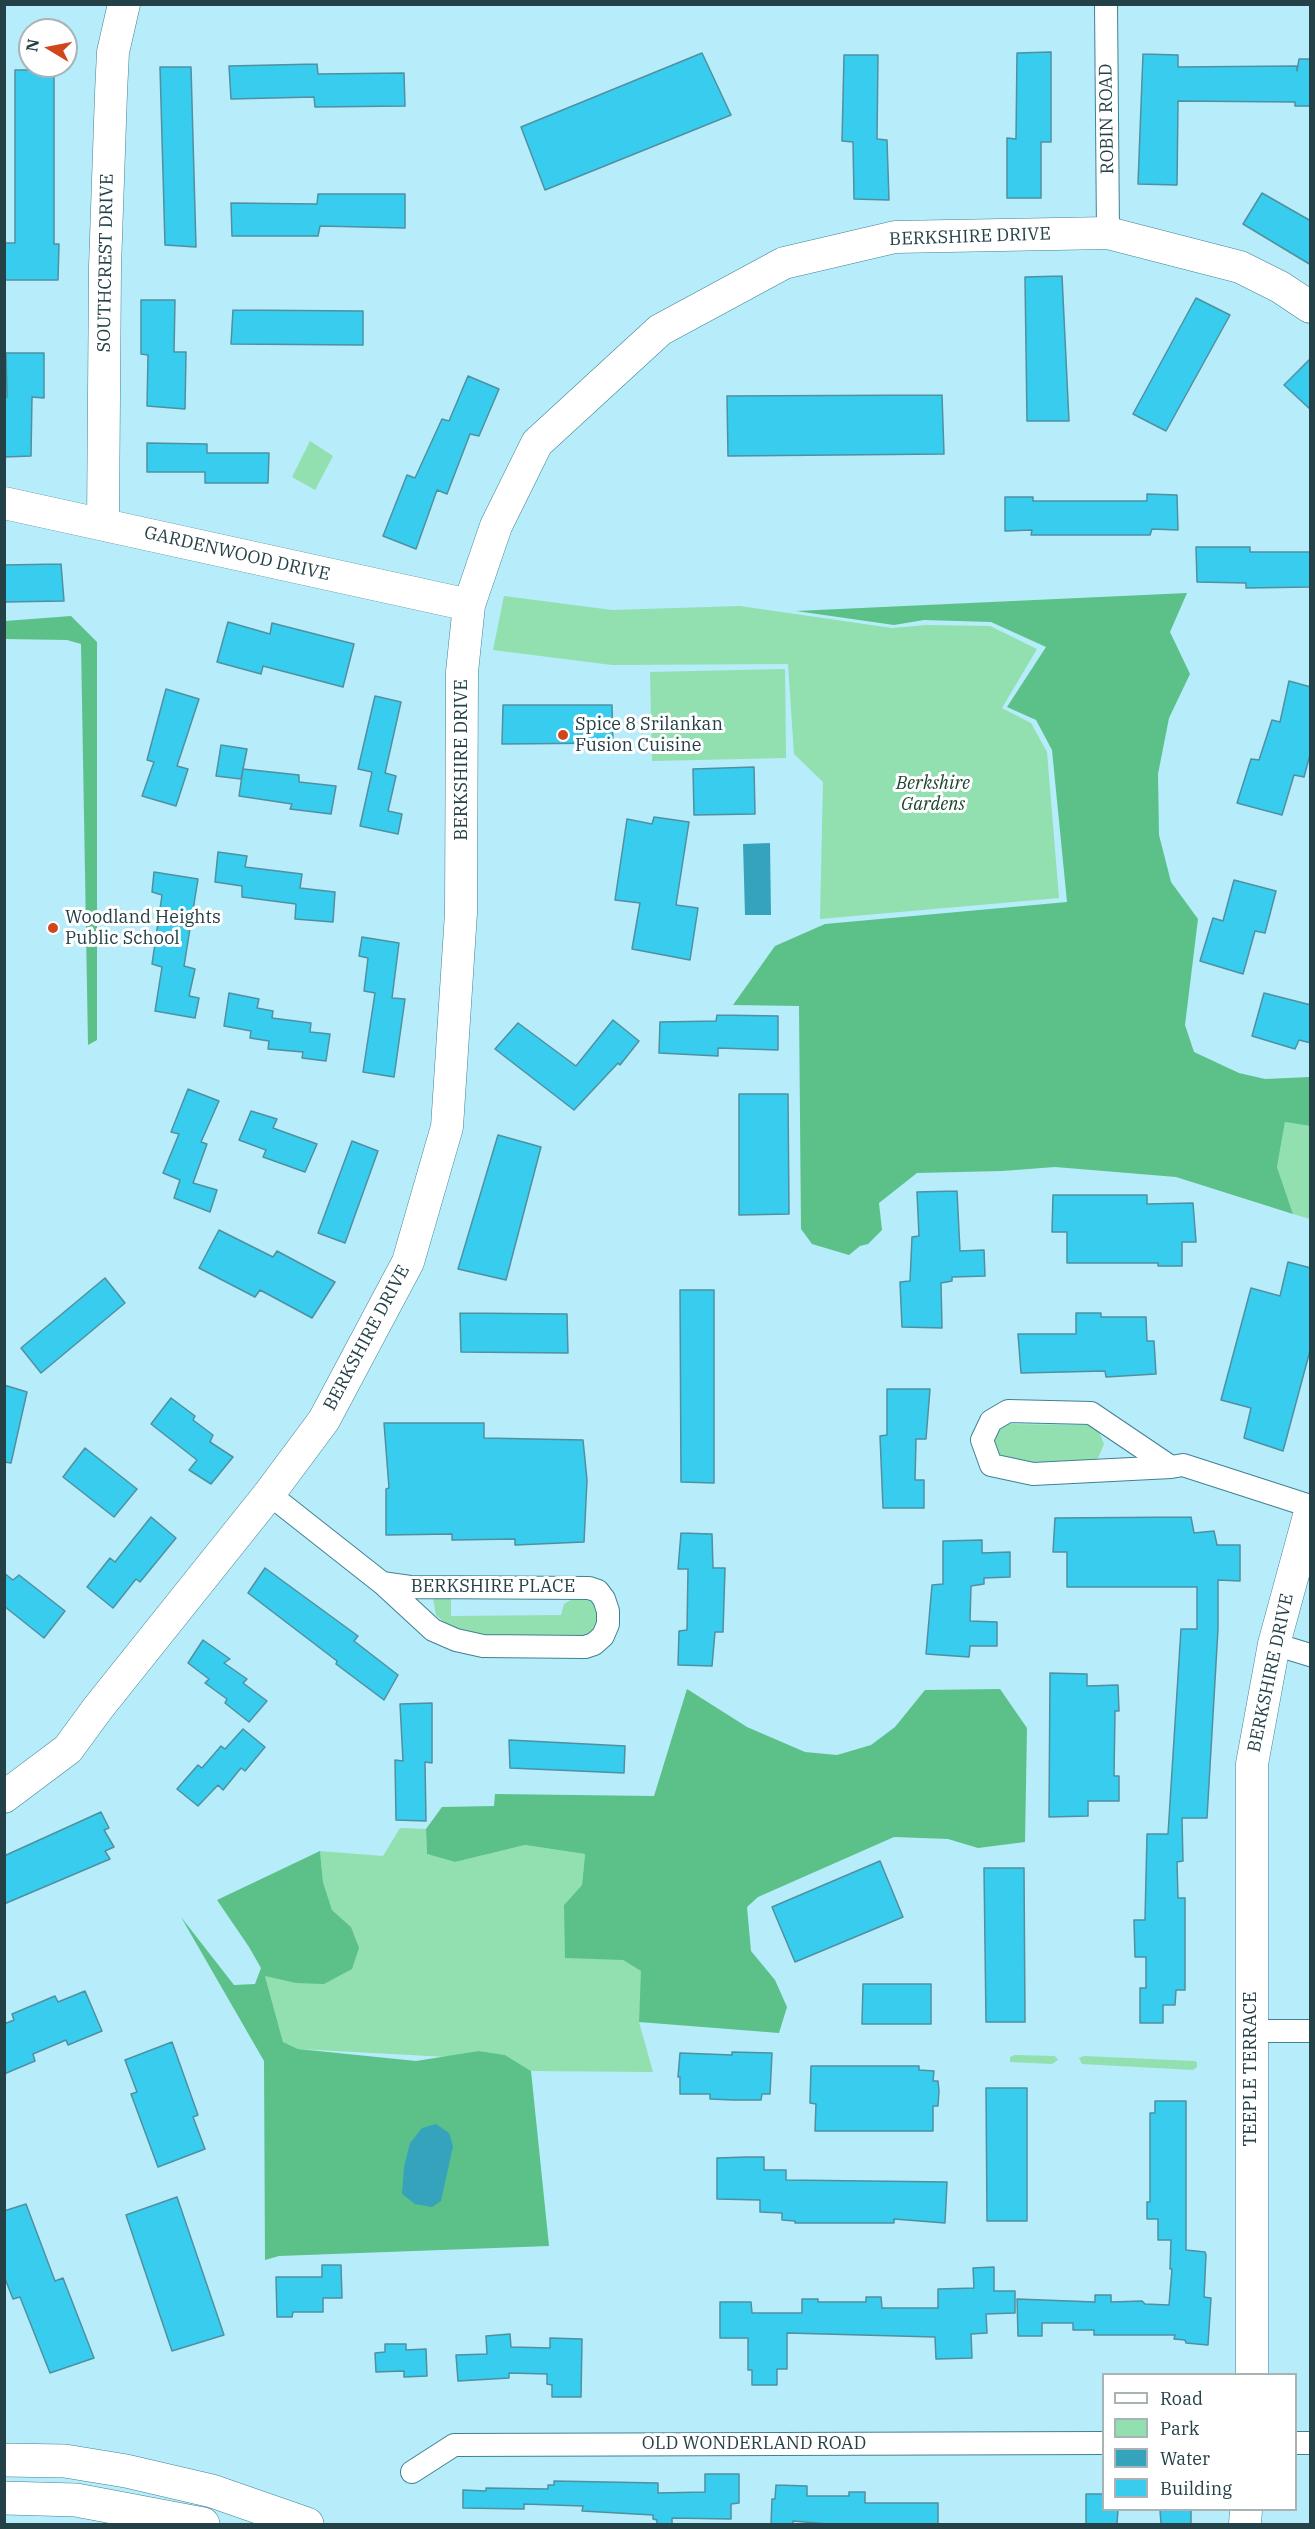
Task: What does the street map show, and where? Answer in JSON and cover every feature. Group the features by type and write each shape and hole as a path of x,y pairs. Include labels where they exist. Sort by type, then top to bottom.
{"main road":[{"path":"4,2460 65,2461 126,2471 213,2492 307,2524"},
{"path":"4,2498 76,2500 203,2524"}],"street":[{"name":"SOUTHCREST DRIVE","path":"103,523 104,309 111,93 113,52 124,4"},
{"name":"ROBIN ROAD","path":"1106,4 1108,233"},
{"name":"BERKSHIRE DRIVE","path":"4,1797 68,1749 98,1708 269,1494 324,1420 408,1262 447,1127 461,913 462,672 469,605 496,526 537,443 660,330 784,263 895,237 1108,233 1240,267 1311,307"},
{"name":"GARDENWOOD DRIVE","path":"4,504 103,523 469,605"},
{"path":"1172,1467 1091,1413 1008,1411 991,1421 982,1440 991,1465 1033,1474 1172,1467 1183,1466 1311,1506"},
{"name":"BERKSHIRE PLACE","path":"269,1494 382,1583 434,1630 473,1645 585,1647 594,1644 603,1636 609,1624 604,1599 598,1591 588,1588 410,1587 382,1583"},
{"name":"BERKSHIRE DRIVE","path":"1252,1764 1274,1644 1311,1512"},
{"path":"1274,1644 1311,1654"},
{"name":"TEEPLE TERRACE","path":"1252,1764 1252,2373"},
{"path":"1251,2031 1311,2031"},
{"name":"OLD WONDERLAND ROAD","path":"412,2472 454,2445 1102,2444"}],"green space":[{"path":"310,441 333,456 315,490 292,477"},
{"path":"1187,593 1170,632 1190,674 1169,718 1158,774 1159,835 1171,882 1198,919 1185,1025 1194,1052 1239,1073 1265,1079 1310,1077 1310,1126 1285,1122 1277,1167 1293,1214 1176,1177 1055,1167 917,1173 879,1203 882,1230 868,1244 860,1246 849,1255 812,1244 801,1229 799,1006 733,1005 775,946 825,924 1067,902 1052,750 1036,720 1007,707 1046,647 991,622 924,620 894,625 796,611"},
{"name":"Berkshire Gardens","path":"504,596 612,610 740,606 892,628 926,625 990,626 1037,649 1002,708 1031,723 1047,752 1059,898 820,919 823,782 794,754 788,664 612,665 493,650"},
{"path":"71,616 97,642 97,1040 88,1045 81,644 67,640 4,639 5,621"},
{"path":"785,669 786,758 652,761 650,672"},
{"path":"1285,1122 1310,1126 1310,1219 1293,1214 1277,1167"},
{"path":"1004,1424 1090,1425 1098,1429 1104,1444 1098,1458 1091,1462 1013,1464 995,1457 993,1433"},
{"path":"451,1597 451,1616 561,1615 564,1604 574,1598 590,1601 598,1616 596,1628 587,1636 475,1635 446,1624 436,1615 433,1598"},
{"path":"687,1689 747,1727 805,1752 837,1755 871,1745 895,1727 925,1690 1000,1689 1027,1728 1025,1842 978,1848 948,1839 894,1837 758,1897 747,1907 751,1951 775,1980 787,2007 779,2033 639,2022 641,1971 623,1960 565,1958 564,1905 582,1885 585,1854 525,1845 455,1862 427,1854 426,1829 442,1807 494,1806 495,1794 654,1796"},
{"path":"400,1828 426,1829 427,1854 455,1862 525,1845 585,1854 582,1885 564,1905 623,1960 642,1971 639,2022 653,2072 531,2071 505,2055 479,2051 448,2057 298,2049 283,2042 265,1976 351,1927 332,1910 323,1882 320,1851 383,1856"},
{"path":"320,1851 323,1882 332,1910 351,1927 359,1948 352,1969 324,1984 296,1983 265,1976 283,2042 298,2049 416,2061 479,2051 505,2055 531,2071 549,2246 279,2256 265,2260 264,2061 181,1917 234,1985 255,1984 261,1968 217,1900"},
{"path":"1015,2055 1055,2056 1058,2060 1052,2064 1010,2062 1010,2057"},
{"path":"1084,2056 1194,2061 1197,2062 1197,2067 1193,2070 1082,2064 1079,2058"}],"water":[{"path":"770,843 771,915 745,915 743,844"},
{"path":"436,2124 449,2133 453,2146 441,2201 432,2207 415,2204 402,2194 404,2167 410,2143 422,2128"}],"building":[{"path":"1051,52 1051,142 1041,142 1041,198 1007,198 1007,138 1016,139 1017,53"},
{"path":"702,53 731,115 545,190 521,127"},
{"path":"1143,54 1178,55 1178,67 1297,66 1297,71 1299,59 1311,59 1311,106 1295,106 1295,102 1178,101 1177,185 1138,184"},
{"path":"844,55 878,55 877,139 887,140 889,200 854,199 853,142 842,141"},
{"path":"317,64 318,74 404,73 405,106 315,107 314,97 231,99 229,66"},
{"path":"160,67 191,67 196,247 165,245"},
{"path":"15,70 18,70 18,78 54,78 54,244 59,244 58,280 4,280 4,243 15,243"},
{"path":"1262,193 1311,221 1311,265 1243,224"},
{"path":"318,194 405,194 405,228 320,226 318,236 232,236 231,203 317,204"},
{"path":"1062,276 1069,421 1027,421 1025,277"},
{"path":"1196,298 1230,315 1166,431 1133,414"},
{"path":"141,300 175,300 174,352 186,352 185,409 147,406 148,355 141,354"},
{"path":"233,310 363,311 363,345 231,344"},
{"path":"6,353 44,353 44,398 32,397 31,456 4,457 4,397 7,397"},
{"path":"1311,358 1311,410 1284,385"},
{"path":"468,376 499,389 479,436 470,434 447,494 437,490 416,549 383,536 407,475 415,478 442,419 449,421"},
{"path":"942,395 944,454 728,456 727,396"},
{"path":"147,443 207,444 207,453 269,453 268,483 205,483 205,472 147,472"},
{"path":"1147,494 1177,495 1178,530 1152,529 1150,535 1031,535 1032,530 1005,531 1005,497 1033,497 1033,501 1147,501"},
{"path":"1196,547 1250,547 1250,552 1311,552 1311,587 1246,588 1246,583 1197,582"},
{"path":"61,564 64,601 4,602 4,565"},
{"path":"228,622 270,634 272,623 354,644 343,687 263,666 261,674 217,662"},
{"path":"1289,681 1311,687 1311,751 1304,777 1294,775 1282,815 1237,803 1251,759 1259,760 1272,720 1280,722"},
{"path":"166,689 199,699 177,766 188,769 176,806 142,796 154,762 147,760"},
{"path":"375,696 401,702 385,773 396,776 388,811 402,814 398,834 360,826 372,772 358,769"},
{"path":"503,705 612,705 613,743 502,744"},
{"path":"221,745 247,749 241,779 216,776"},
{"path":"754,767 755,814 694,815 693,769"},
{"path":"243,769 299,775 299,782 336,786 331,814 290,809 292,804 239,796"},
{"path":"654,817 689,822 676,905 698,908 690,960 632,949 640,903 615,900 627,819 652,824"},
{"path":"218,852 247,856 245,867 302,874 300,888 335,892 333,922 295,919 296,904 242,897 242,886 215,882"},
{"path":"154,872 198,879 184,966 195,969 189,996 199,998 195,1018 155,1011 162,967 152,964 162,895 152,892"},
{"path":"1234,880 1276,891 1265,933 1255,931 1243,974 1200,961 1213,918 1223,921"},
{"path":"362,937 399,943 392,998 405,999 394,1077 363,1072 375,993 364,991 368,958 359,956"},
{"path":"229,993 259,999 257,1008 273,1011 272,1018 311,1023 310,1032 330,1034 326,1061 302,1058 303,1052 268,1049 269,1041 250,1038 251,1031 224,1026"},
{"path":"1264,993 1311,1005 1311,1043 1299,1040 1295,1049 1252,1036"},
{"path":"717,1015 778,1016 778,1050 718,1048 718,1056 659,1053 660,1022 716,1021"},
{"path":"613,1020 639,1041 620,1065 618,1063 574,1110 495,1049 518,1023 576,1066"},
{"path":"188,1089 219,1101 201,1142 207,1144 193,1183 217,1190 210,1212 174,1198 180,1180 163,1173 179,1134 171,1132"},
{"path":"739,1094 788,1094 789,1214 739,1215"},
{"path":"251,1111 277,1119 273,1128 317,1144 305,1172 263,1157 266,1150 239,1140"},
{"path":"498,1135 541,1147 506,1280 458,1269"},
{"path":"352,1141 378,1151 345,1243 318,1233"},
{"path":"957,1191 960,1251 984,1250 985,1276 952,1277 952,1281 941,1283 942,1328 902,1327 900,1282 910,1281 912,1237 919,1236 917,1192"},
{"path":"1053,1195 1147,1195 1147,1204 1193,1203 1196,1242 1182,1242 1182,1266 1158,1266 1158,1263 1067,1263 1067,1232 1052,1232"},
{"path":"219,1230 273,1257 277,1251 335,1282 312,1318 260,1290 255,1297 199,1268"},
{"path":"1288,1262 1311,1268 1311,1347 1283,1451 1244,1438 1251,1408 1221,1400 1251,1288 1280,1296"},
{"path":"105,1278 125,1303 41,1373 21,1348"},
{"path":"680,1290 714,1290 714,1483 681,1482"},
{"path":"460,1313 567,1314 568,1353 461,1352"},
{"path":"1076,1313 1101,1313 1101,1317 1146,1317 1147,1341 1154,1341 1156,1374 1106,1377 1105,1371 1021,1373 1018,1334 1076,1334"},
{"path":"4,1385 27,1392 11,1463 4,1462"},
{"path":"887,1389 930,1389 926,1439 916,1439 915,1480 924,1480 924,1508 883,1508 880,1436 887,1435"},
{"path":"171,1398 195,1416 193,1420 213,1435 210,1442 233,1457 211,1484 189,1470 197,1460 151,1424"},
{"path":"384,1423 484,1423 484,1438 583,1440 587,1480 584,1542 515,1545 515,1539 452,1540 452,1534 386,1535 386,1489 389,1488"},
{"path":"85,1448 137,1489 114,1517 63,1477"},
{"path":"151,1517 176,1538 140,1582 136,1579 113,1608 87,1587 110,1558 115,1562"},
{"path":"1191,1517 1194,1533 1214,1531 1217,1545 1240,1545 1240,1581 1218,1580 1218,1629 1207,1818 1182,1818 1183,1861 1177,1862 1178,1898 1185,1898 1185,1990 1176,1990 1175,2005 1163,2005 1163,2023 1140,2023 1140,1988 1146,1988 1146,1957 1135,1957 1134,1920 1145,1920 1147,1834 1168,1834 1181,1629 1197,1629 1197,1587 1067,1587 1067,1552 1053,1552 1055,1518"},
{"path":"681,1533 712,1534 713,1568 725,1568 723,1632 715,1632 712,1666 678,1665 679,1631 687,1630 688,1569 678,1569"},
{"path":"982,1540 982,1553 1010,1552 1010,1577 984,1578 984,1584 971,1586 970,1621 997,1622 997,1646 970,1646 969,1657 926,1654 932,1585 943,1584 943,1541"},
{"path":"265,1568 358,1636 354,1641 398,1675 384,1700 248,1593"},
{"path":"4,1573 13,1580 19,1575 65,1611 44,1638 4,1606"},
{"path":"203,1640 230,1659 224,1663 247,1679 243,1683 267,1701 249,1722 225,1703 227,1699 205,1683 209,1679 188,1663"},
{"path":"1050,1673 1087,1674 1087,1686 1118,1685 1119,1711 1115,1711 1114,1776 1119,1776 1119,1801 1088,1801 1088,1816 1049,1817"},
{"path":"432,1703 432,1763 425,1762 426,1821 396,1820 395,1760 403,1761 400,1704"},
{"path":"243,1729 265,1747 245,1771 241,1768 223,1790 218,1785 198,1806 177,1789 198,1765 202,1768 221,1746 225,1749"},
{"path":"509,1740 625,1746 624,1773 510,1768"},
{"path":"101,1812 109,1828 104,1830 114,1847 105,1851 110,1859 4,1904 4,1856"},
{"path":"880,1861 903,1917 795,1962 772,1907"},
{"path":"984,1868 1024,1868 1025,2022 986,2022"},
{"path":"863,1984 931,1984 931,2024 862,2024"},
{"path":"85,1991 102,2031 68,2045 66,2040 33,2054 35,2061 4,2074 4,2024 14,2020 12,2014 55,1996 58,2002"},
{"path":"172,2042 198,2115 193,2117 205,2149 158,2167 131,2094 137,2092 125,2060"},
{"path":"732,2052 772,2053 770,2094 762,2094 761,2100 733,2100 710,2099 710,2094 680,2094 680,2077 678,2077 680,2053 732,2055"},
{"path":"811,2066 919,2066 919,2070 934,2071 933,2081 938,2081 939,2091 938,2106 933,2106 933,2131 815,2131 816,2104 810,2103"},
{"path":"986,2088 1027,2088 1027,2221 987,2221"},
{"path":"1155,2101 1186,2101 1186,2250 1205,2252 1206,2255 1204,2297 1211,2298 1208,2345 1186,2343 1185,2340 1174,2339 1175,2335 1094,2335 1094,2330 1073,2330 1073,2323 1042,2323 1042,2336 1018,2336 1017,2299 1095,2302 1095,2295 1111,2295 1111,2302 1142,2301 1145,2304 1169,2305 1172,2269 1170,2269 1171,2240 1158,2240 1158,2219 1147,2219 1147,2202 1150,2202 1150,2113 1155,2113"},
{"path":"764,2157 764,2170 786,2170 786,2180 947,2182 945,2223 894,2219 894,2223 795,2223 795,2221 782,2220 782,2213 760,2212 760,2200 717,2199 717,2158"},
{"path":"177,2197 224,2335 172,2351 126,2215"},
{"path":"26,2204 55,2281 63,2278 94,2358 50,2373 20,2297 13,2299 4,2276 4,2211"},
{"path":"322,2265 341,2265 342,2298 323,2298 323,2312 293,2312 292,2317 277,2317 276,2277 322,2277"},
{"path":"994,2267 994,2291 1015,2291 1015,2313 986,2314 987,2333 971,2334 972,2358 936,2359 935,2337 787,2333 787,2369 777,2369 777,2385 752,2385 752,2370 748,2370 748,2338 720,2338 720,2302 751,2302 752,2313 802,2313 802,2299 818,2299 818,2302 866,2302 866,2297 881,2297 882,2308 938,2308 938,2289 974,2288 973,2268"},
{"path":"510,2334 511,2347 550,2348 550,2338 582,2339 581,2397 552,2397 552,2385 547,2384 547,2374 509,2373 509,2378 458,2381 456,2355 487,2354 486,2336"},
{"path":"385,2344 406,2344 406,2350 426,2349 427,2376 404,2377 404,2371 376,2372 375,2353 385,2352"},
{"path":"705,2474 739,2474 739,2503 731,2504 731,2519 672,2518 672,2524 657,2524 653,2515 582,2511 583,2506 524,2504 524,2509 463,2508 463,2490 548,2489 548,2485 554,2485 554,2481 658,2483 658,2493 705,2492"},
{"path":"776,2485 807,2486 807,2496 849,2496 849,2492 865,2492 865,2503 938,2503 938,2524 828,2524 793,2521 793,2524 771,2524 772,2499 775,2499"},
{"path":"1086,2494 1102,2494 1102,2511 1118,2511 1117,2524 1086,2524"},
{"path":"1160,2511 1191,2511 1191,2524 1161,2524"}],"place":[{"name":"Spice 8 Srilankan Fusion Cuisine","path":"563,735"},
{"name":"Woodland Heights Public School","path":"53,928"}]}
